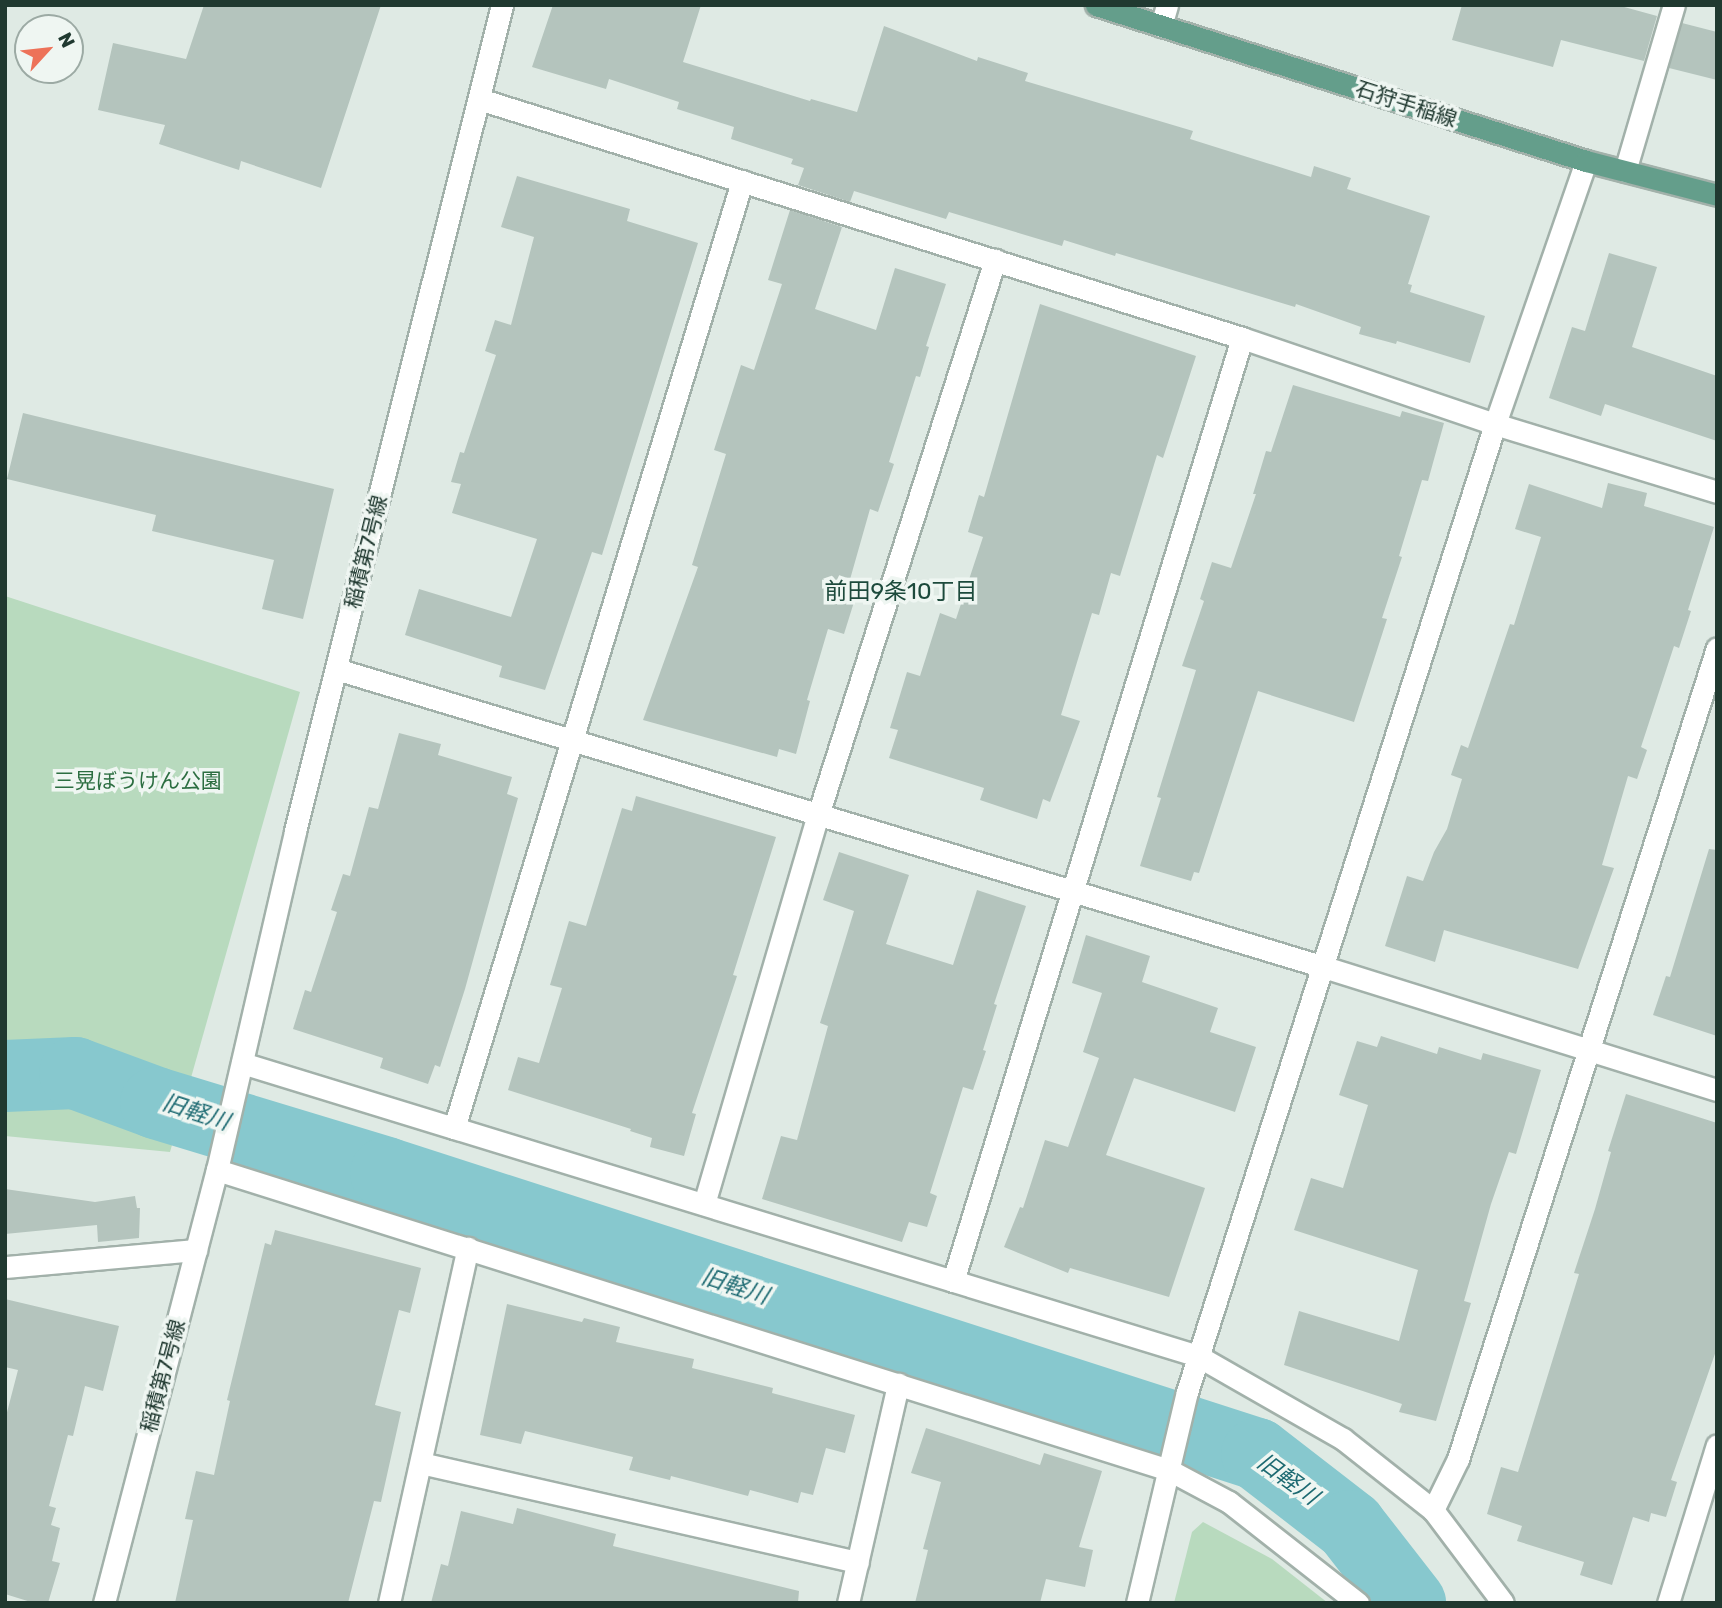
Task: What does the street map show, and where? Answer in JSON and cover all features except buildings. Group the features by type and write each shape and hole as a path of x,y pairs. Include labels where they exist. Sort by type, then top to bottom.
{"main road":[{"name":"石狩手稲線","path":"1096,5 1164,16 1586,161 1717,195"}],"street":[{"name":"稲積第7号線","path":"104,1603 217,1170 336,669 502,5"},
{"path":"1625,171 1674,5"},
{"path":"479,99 1242,338 1495,424 1717,492"},
{"path":"1138,1603 1187,1392 1198,1356 1495,424 1586,161"},
{"path":"454,1128 742,181"},
{"path":"704,1204 818,815 995,260"},
{"path":"953,1281 1242,338"},
{"path":"1433,1510 1458,1459 1717,648"},
{"path":"336,669 1324,967 1717,1090"},
{"path":"242,1063 1198,1356 1343,1439 1433,1510 1503,1603"},
{"path":"217,1170 898,1384 1171,1460 1358,1603"},
{"path":"389,1603 468,1248"},
{"path":"5,1267 196,1250"},
{"path":"848,1603 898,1384"},
{"path":"1668,1603 1709,1496 1717,1445"},
{"path":"421,1463 858,1562"}],"green space":[{"name":"三晃ぼうけん公園","path":"5,596 300,692 170,1152 5,1136"},
{"path":"1203,1522 1272,1559 1328,1603 1174,1603 1192,1532"}],"waterway":[{"name":"旧軽川","path":"5,1076 75,1073 156,1103 386,1173 1257,1454 1350,1526 1410,1603"}],"district":[{"name":"前田9条10丁目","path":"901,591"}]}
